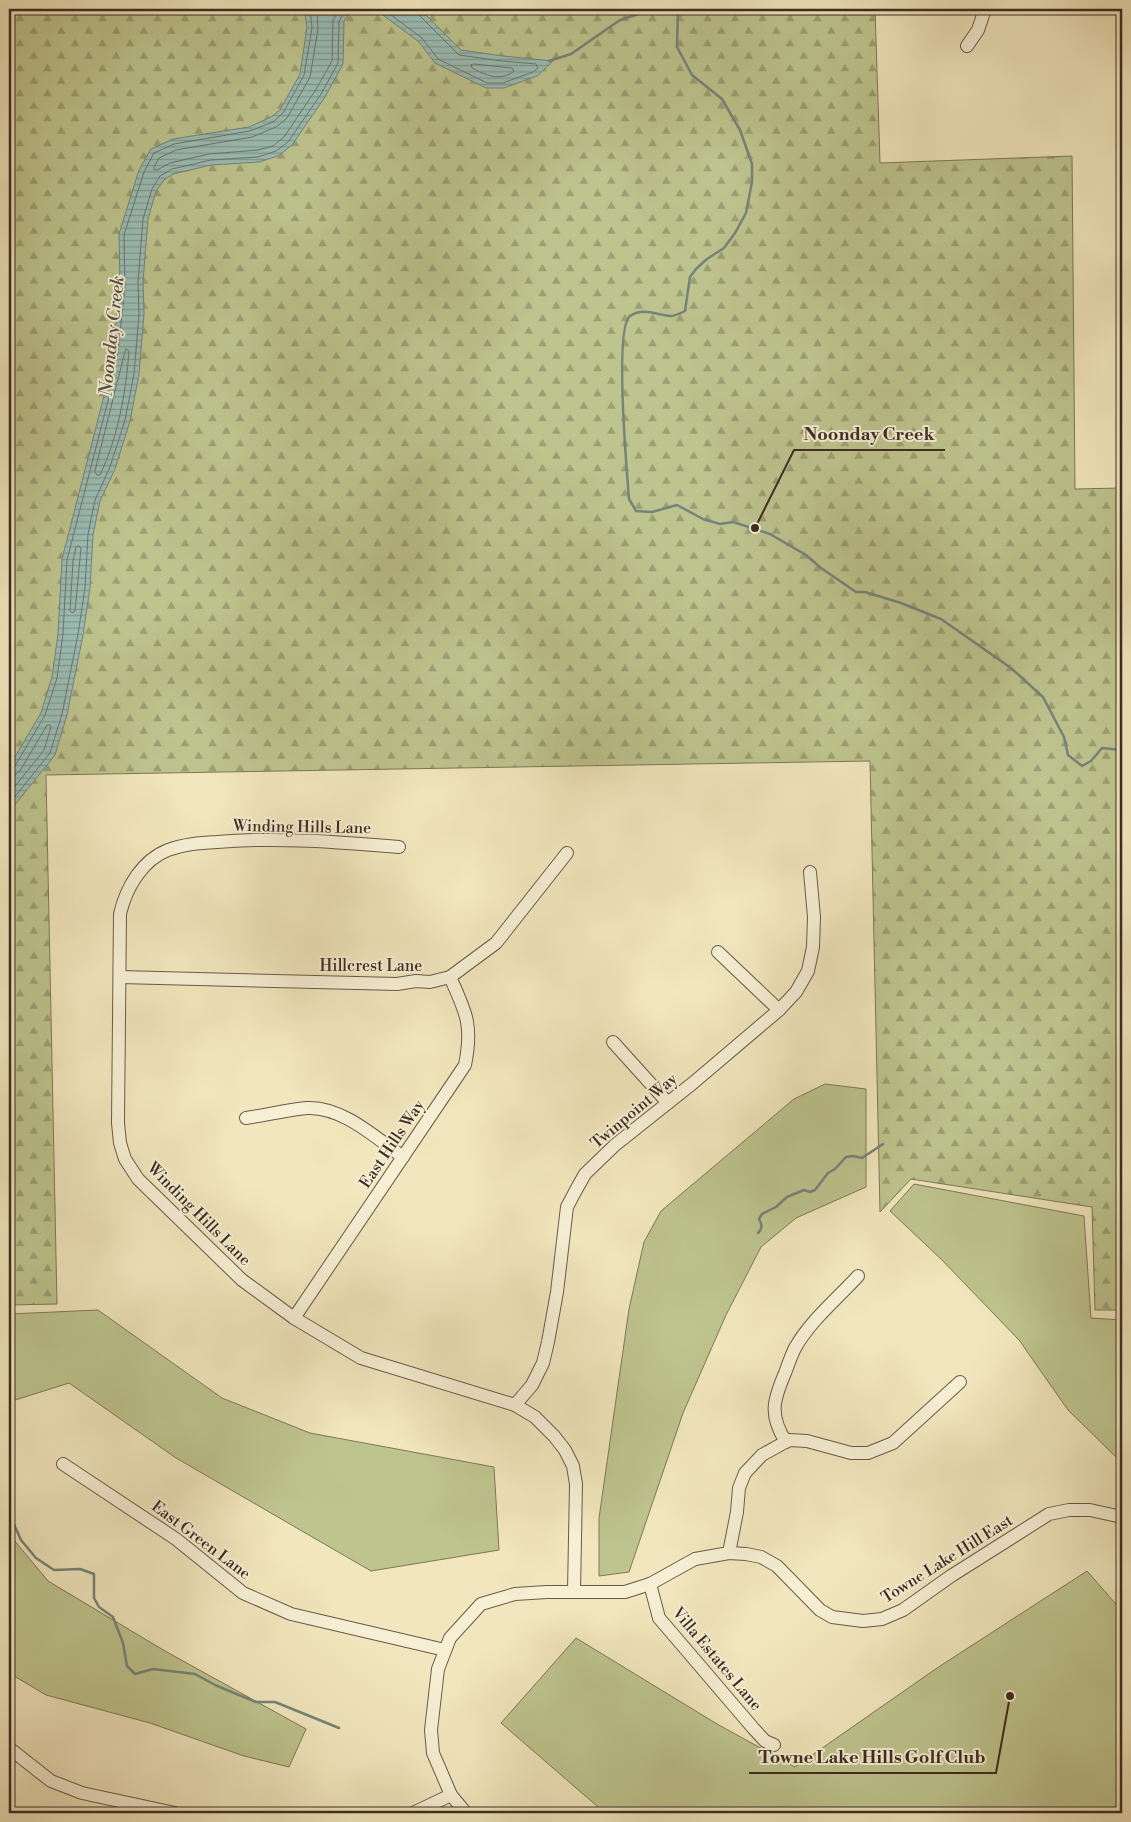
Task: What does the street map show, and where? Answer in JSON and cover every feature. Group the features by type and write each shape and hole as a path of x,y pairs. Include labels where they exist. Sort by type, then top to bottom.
{"street":[{"path":"967,46 978,30 985,9"},
{"name":"Winding Hills Lane","path":"399,847 330,842 238,840 185,845 167,850 152,859 138,873 124,897 120,914 118,1124 120,1143 125,1159 138,1179 242,1280 294,1318 361,1358 515,1405 535,1417 565,1450 573,1466 576,1484 574,1592"},
{"name":"Hillcrest Lane","path":"120,977 397,984 430,982 450,977 496,943 567,853"},
{"name":"Twinpoint Way","path":"515,1405 532,1384 543,1363 557,1292 567,1207 576,1190 585,1174 615,1145 779,1010 802,983 811,960 814,916 810,872"},
{"path":"718,952 779,1010"},
{"name":"East Hills Way","path":"294,1318 466,1064 468,1019 450,977"},
{"path":"613,1042 668,1103"},
{"path":"246,1118 308,1108 322,1109 346,1117 403,1157"},
{"path":"786,1442 778,1428 774,1407 776,1393 795,1348 815,1321 858,1276"},
{"path":"729,1553 737,1512 739,1488 746,1473 762,1455 789,1440 807,1441 851,1453 868,1453 893,1443 960,1382"},
{"name":"East Green Lane","path":"63,1464 176,1539 243,1593 291,1614 445,1650"},
{"name":"Towne Lake Hill East","path":"466,1813 451,1795 433,1753 431,1730 438,1669 445,1650 450,1638 481,1604 515,1594 625,1592 650,1584 695,1559 729,1553 760,1557 777,1566 820,1610 832,1617 863,1621 882,1619 903,1610 951,1576 1049,1514 1069,1510 1090,1510 1122,1517"},
{"name":"Villa Estates Lane","path":"650,1584 660,1618 753,1728 765,1741 774,1745"},
{"path":"9,1748 51,1781 82,1793 175,1813"},
{"path":"413,1813 451,1795"}],"green space":[{"path":"9,9 875,9 880,163 1072,156 1075,489 1122,488 1122,1310 1095,1310 1092,1207 911,1179 880,1212 870,761 46,775 57,1304 9,1305"},
{"path":"825,1084 866,1089 866,1187 796,1218 761,1247 726,1315 683,1413 629,1572 599,1576 599,1518 629,1309 644,1242 661,1211 794,1099"},
{"path":"914,1184 1084,1216 1091,1318 1122,1320 1122,1463 1068,1410 1019,1340 941,1259 890,1211"},
{"path":"98,1310 222,1398 310,1433 494,1467 499,1550 371,1571 176,1458 69,1383 9,1402 9,1314"},
{"path":"9,1534 48,1581 165,1651 306,1729 289,1767 244,1756 150,1723 46,1695 9,1673"},
{"path":"1087,1571 1122,1611 1122,1813 605,1813 501,1723 576,1638 717,1724 795,1767 937,1668"}],"water":[{"path":"306,9 353,9 344,21 343,64 325,97 292,145 278,156 259,162 211,165 173,174 164,180 156,191 148,219 143,282 144,314 139,374 130,421 115,469 100,501 93,535 90,588 83,635 67,715 55,755 9,812 9,767 41,713 52,677 58,634 62,559 105,392 113,350 120,286 119,234 139,170 151,149 173,139 249,127 271,117 280,110 300,74 307,27"},
{"path":"368,9 420,9 461,50 553,61 537,76 504,88 486,88 435,63 419,42 379,12"}],"waterway":[{"name":"Noonday Creek","path":"549,61 571,54 620,20 654,9"},
{"name":"Noonday Creek","path":"678,9 677,47 692,75 722,99 740,130 752,164 752,182 746,213 735,233 724,248 707,259 690,277 685,311 671,316 650,312 635,313 630,316 625,326 622,372 624,433 629,499 636,511 652,512 677,505 703,519 720,524 733,522 770,534 806,555 821,568 856,592 865,592 901,603 941,619 1011,668 1043,697 1064,737 1068,755 1082,766 1091,761 1102,748 1122,750"},
{"path":"758,1233 761,1228 759,1219 762,1214 776,1207 787,1197 804,1190 810,1192 815,1190 828,1173 835,1169 846,1157 862,1158 883,1144"},
{"path":"9,1513 21,1540 36,1558 54,1570 80,1569 94,1574 94,1598 99,1607 113,1617 123,1643 127,1666 135,1674 153,1669 195,1674 215,1685 256,1702 275,1702 339,1728"}],"place":[{"name":"Noonday Creek","path":"755,528"},
{"name":"Towne Lake Hills Golf Club","path":"1010,1696"}]}
